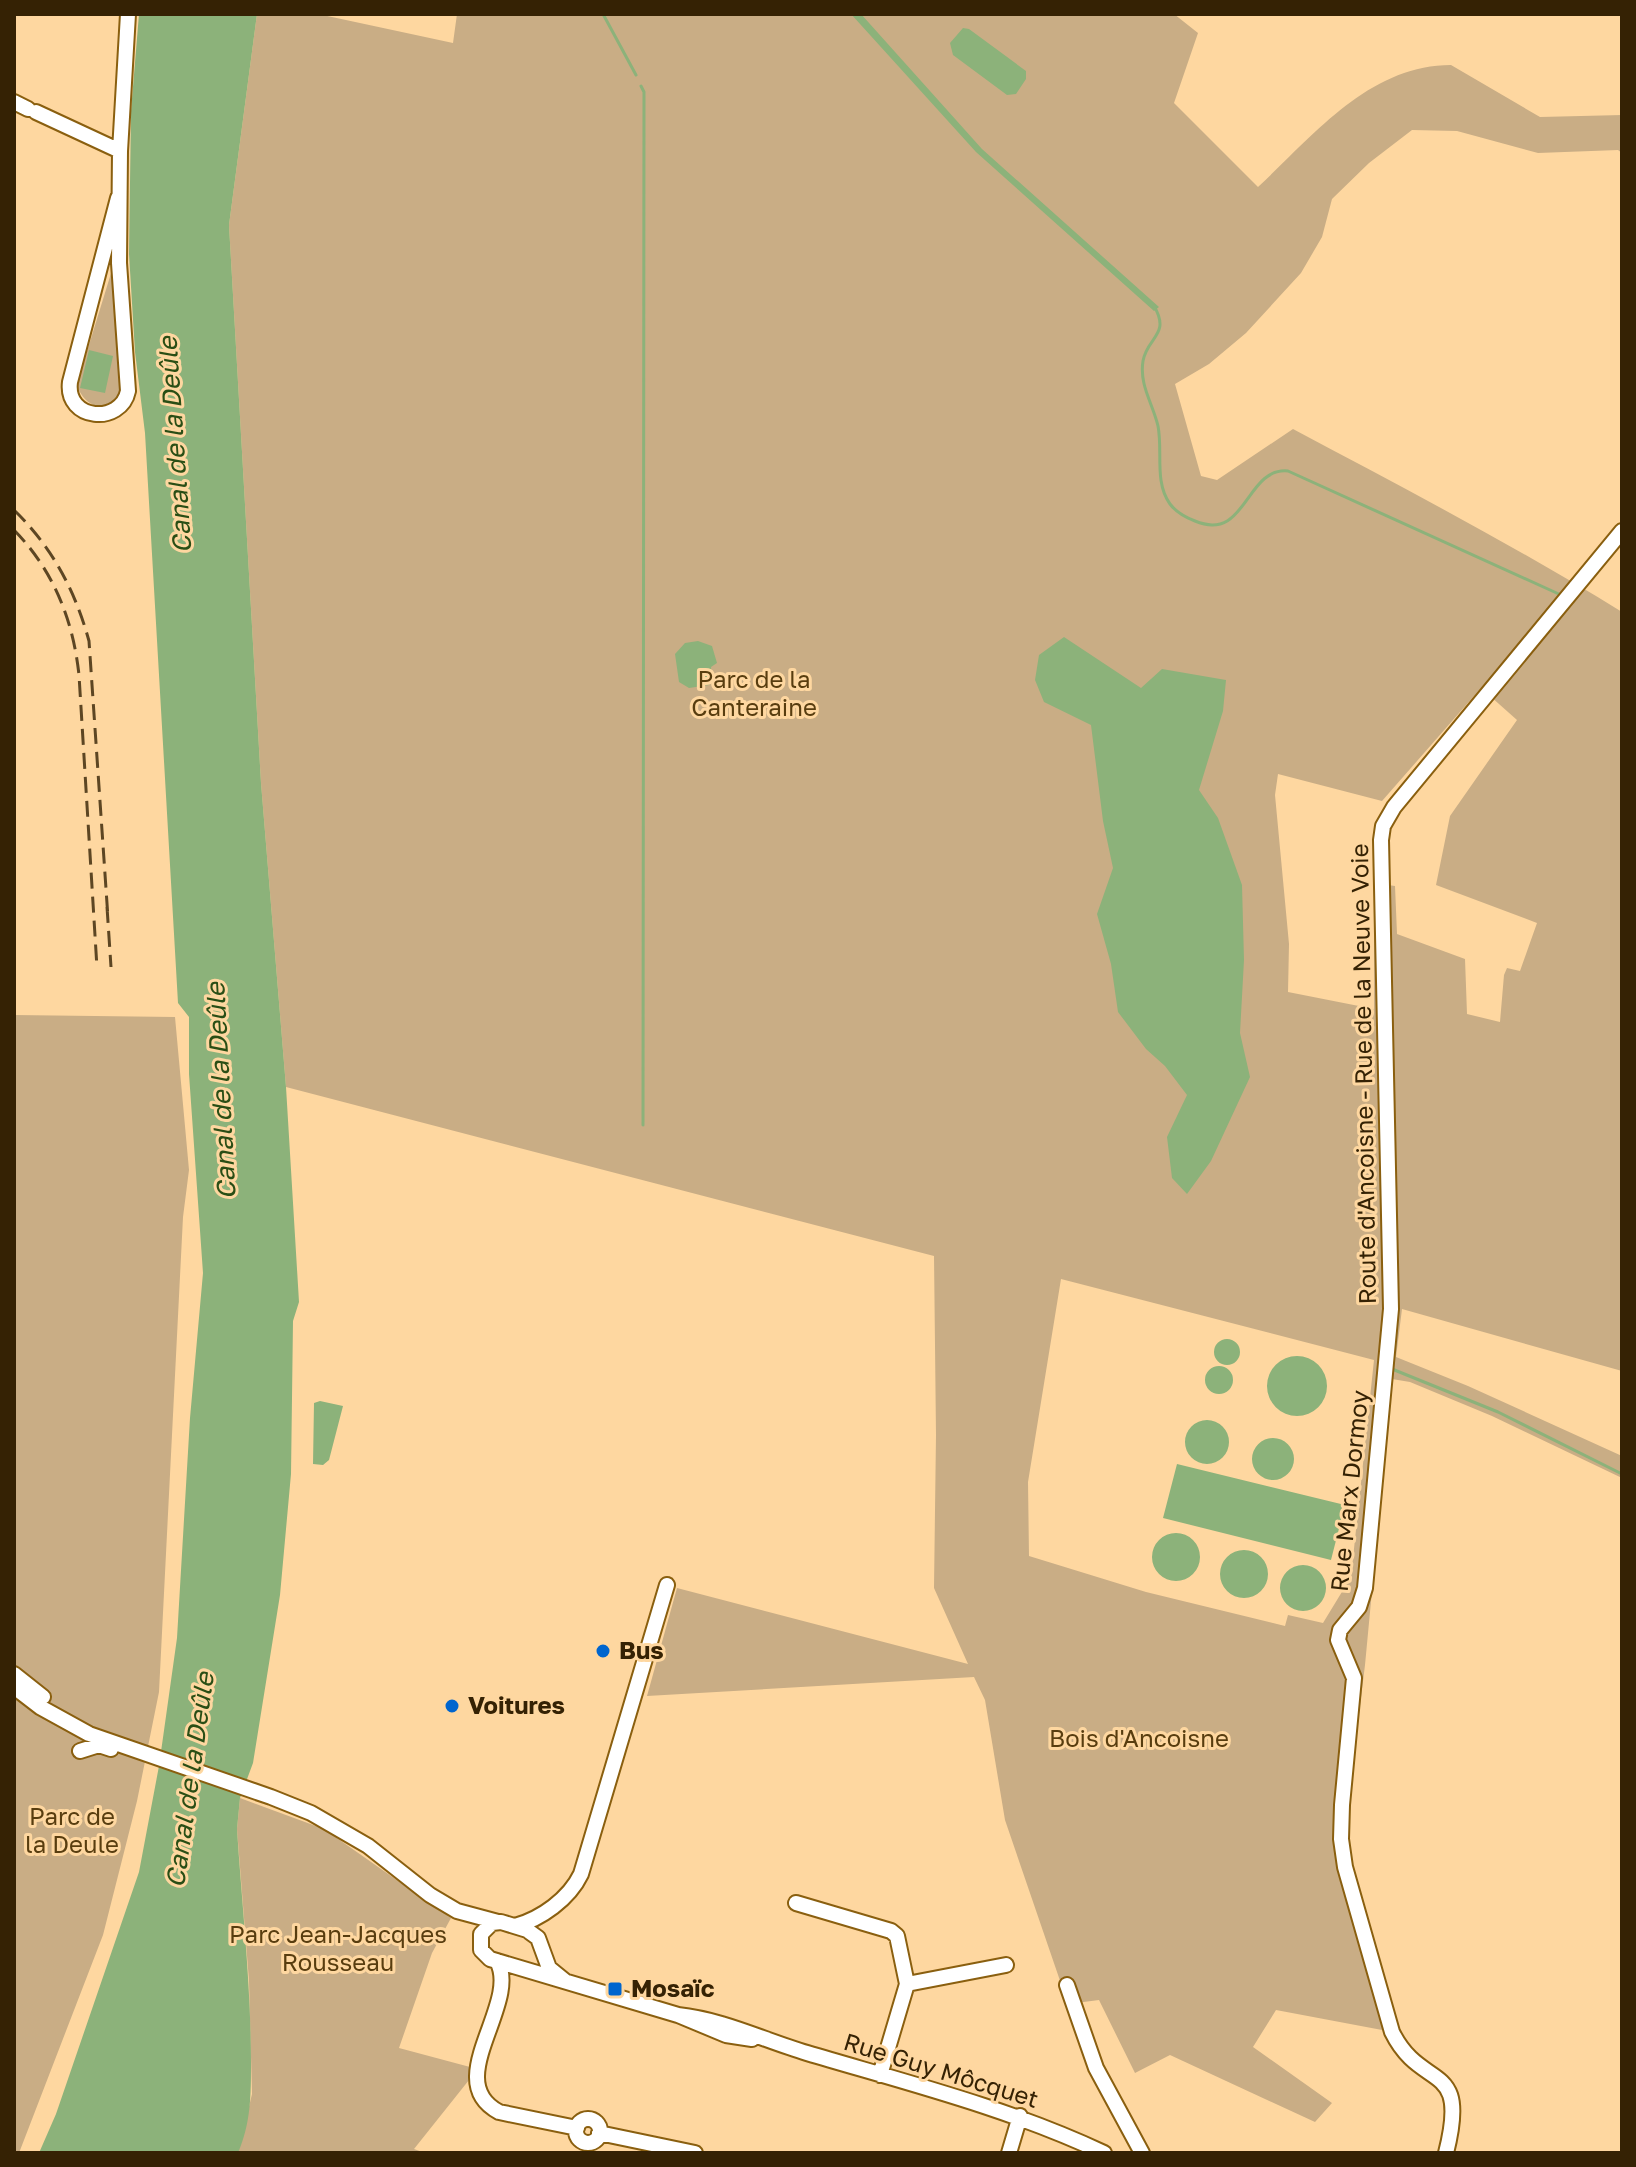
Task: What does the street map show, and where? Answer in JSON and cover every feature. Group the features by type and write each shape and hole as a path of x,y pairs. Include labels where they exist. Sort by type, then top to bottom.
{"street":[{"path":"118,198 70,382 73,404 87,412 113,411 124,403 128,391 118,198 128,14"},
{"path":"26,107 120,151"},
{"name":"Route d'Ancoisne - Rue de la Neuve Voie","path":"1386,1365 1391,1298 1380,846 1383,826 1400,800 1622,531"},
{"name":"Rue Marx Dormoy","path":"1386,1365 1365,1588 1359,1607 1338,1634 1338,1645 1352,1672 1354,1684 1342,1805 1342,1847 1392,2032 1405,2053 1442,2081 1452,2096 1451,2130 1446,2153"},
{"path":"514,1926 535,1919 549,1909 573,1887 581,1874 667,1585"},
{"path":"14,1674 63,1710 140,1753"},
{"path":"14,1687 79,1730 271,1800 345,1831 424,1891 457,1911 534,1933 549,1968 565,1981"},
{"path":"80,1751 99,1745 140,1753"},
{"path":"271,1800 303,1817"},
{"path":"796,1903 894,1933 899,1940 907,1984 880,2075"},
{"path":"549,1909 536,1964 511,1973 503,1982 478,2065 477,2082 481,2094 499,2112 577,2128 579,2138 587,2142 596,2139 599,2133 695,2153"},
{"path":"457,1911 480,1940 485,1956 522,1969"},
{"path":"480,1940 487,1926 498,1922"},
{"path":"497,1961 503,1982"},
{"path":"907,1984 1006,1965"},
{"name":"Rue Guy Môcquet","path":"522,1969 678,2015 726,2035 762,2040 1020,2116 1104,2153"},
{"path":"1067,1985 1096,2068 1142,2153"},
{"path":"1009,2153 1020,2116"}],"green space":[{"name":"Parc de la Canteraine","path":"257,14 318,14 453,43 457,14 1174,14 1198,33 1174,103 1258,187 1344,107 1368,90 1421,68 1451,65 1540,117 1622,115 1622,153 1618,150 1538,153 1457,131 1412,130 1369,163 1332,199 1322,237 1301,273 1246,333 1209,364 1175,384 1201,476 1217,480 1293,429 1418,495 1622,612 1622,1371 1402,1309 1396,1357 1622,1456 1622,1478 1492,1416 1410,1382 1392,1379 1365,1665 1348,1803 1347,1842 1398,2033 1276,2010 1253,2047 1332,2103 1315,2122 1170,2055 1135,2073 1099,2000 1068,2004 1005,1820 985,1700 974,1677 647,1696 677,1588 968,1664 934,1588 934,1256 286,1087 261,783 229,225","holes":["1481,688 1517,720 1450,816 1436,885 1537,923 1520,971 1507,968 1504,975 1500,1022 1467,1014 1465,959 1397,934 1395,886 1374,883 1374,1009 1288,992 1289,944 1275,795 1278,774 1382,801","1061,1279 1374,1360 1351,1577 1323,1623 1288,1615 1285,1626 1146,1592 1029,1556 1028,1482"]},
{"path":"112,270 123,388 114,403 100,407 86,400 77,384"},
{"name":"Parc de la Deule","path":"14,1015 175,1017 189,1170 183,1217 159,1692 137,1801 103,1935 19,2153 14,2153"},
{"name":"Parc Jean-Jacques Rousseau","path":"240,1798 324,1829 451,1918 432,1953 399,2048 470,2067 469,2080 414,2149 425,2153 238,2153 252,2094 249,1981 237,1829"}],"water":[{"name":"Canal de la Deûle","path":"139,14 257,14 229,225 261,783 286,1087 299,1302 293,1321 291,1474 280,1595 253,1763 240,1798 237,1829 251,2033 248,2120 238,2153 39,2153 56,2114 139,1872 159,1766 177,1638 190,1418 203,1273 189,1074 189,1017 178,1003 145,433 135,352 129,254 131,111"},
{"path":"851,14 861,14 982,149 1159,307 1154,311 976,152"},
{"path":"963,28 969,29 1026,71 1026,79 1016,94 1007,95 953,55 950,43"},
{"path":"89,350 113,356 105,393 80,388"},
{"path":"1064,637 1141,688 1162,669 1226,680 1223,711 1199,790 1218,818 1242,885 1244,960 1240,1033 1250,1077 1211,1161 1187,1194 1172,1178 1167,1137 1187,1095 1118,1012 1111,964 1097,914 1113,868 1103,821 1091,725 1044,702 1035,680 1039,655"},
{"path":"698,641 712,646 717,663 711,667 709,685 689,688 679,682 675,654 685,643"},
{"path":"1227,1339 1236,1343 1240,1352 1236,1361 1227,1365 1218,1361 1214,1352 1218,1343"},
{"path":"1297,1356 1309,1358 1318,1365 1325,1374 1325,1398 1318,1407 1309,1414 1297,1416 1285,1414 1276,1407 1269,1398 1267,1386 1269,1374 1276,1365 1285,1358"},
{"path":"1219,1366 1229,1370 1233,1380 1229,1390 1219,1394 1209,1390 1205,1380 1209,1370"},
{"path":"320,1401 343,1406 329,1460 323,1465 313,1464 314,1403"},
{"path":"1207,1420 1223,1426 1229,1442 1223,1458 1207,1464 1191,1458 1185,1442 1191,1426"},
{"path":"1273,1438 1288,1444 1294,1459 1288,1474 1273,1480 1258,1474 1252,1459 1258,1444"},
{"path":"1177,1464 1345,1505 1331,1560 1163,1518"},
{"path":"1176,1533 1193,1540 1200,1557 1193,1574 1176,1581 1159,1574 1152,1557 1159,1540"},
{"path":"1244,1550 1261,1557 1268,1574 1261,1591 1244,1598 1227,1591 1220,1574 1227,1557"},
{"path":"1303,1565 1320,1571 1326,1588 1320,1605 1303,1611 1286,1605 1280,1588 1286,1571"}],"waterway":[{"path":"603,14 636,75"},
{"path":"641,86 644,92 643,1125"},
{"path":"1154,306 1159,316 1159,330 1145,353 1142,370 1158,426 1162,486 1170,504 1178,512 1212,525 1225,522 1236,514 1263,480 1274,473 1288,471 1561,595"},
{"path":"1392,1369 1498,1412 1622,1474"}],"railway":[{"path":"14,510 51,554 77,604 89,641 108,918"},
{"path":"14,530 40,562 59,596 76,654 97,968"},
{"path":"107,907 111,967"}],"place":[{"name":"Bus","path":"603,1651"},
{"name":"Voitures","path":"452,1706"},
{"name":"Mosaïc","path":"615,1989"}],"park label":[{"name":"Bois d'Ancoisne","path":"1139,1739"}]}
